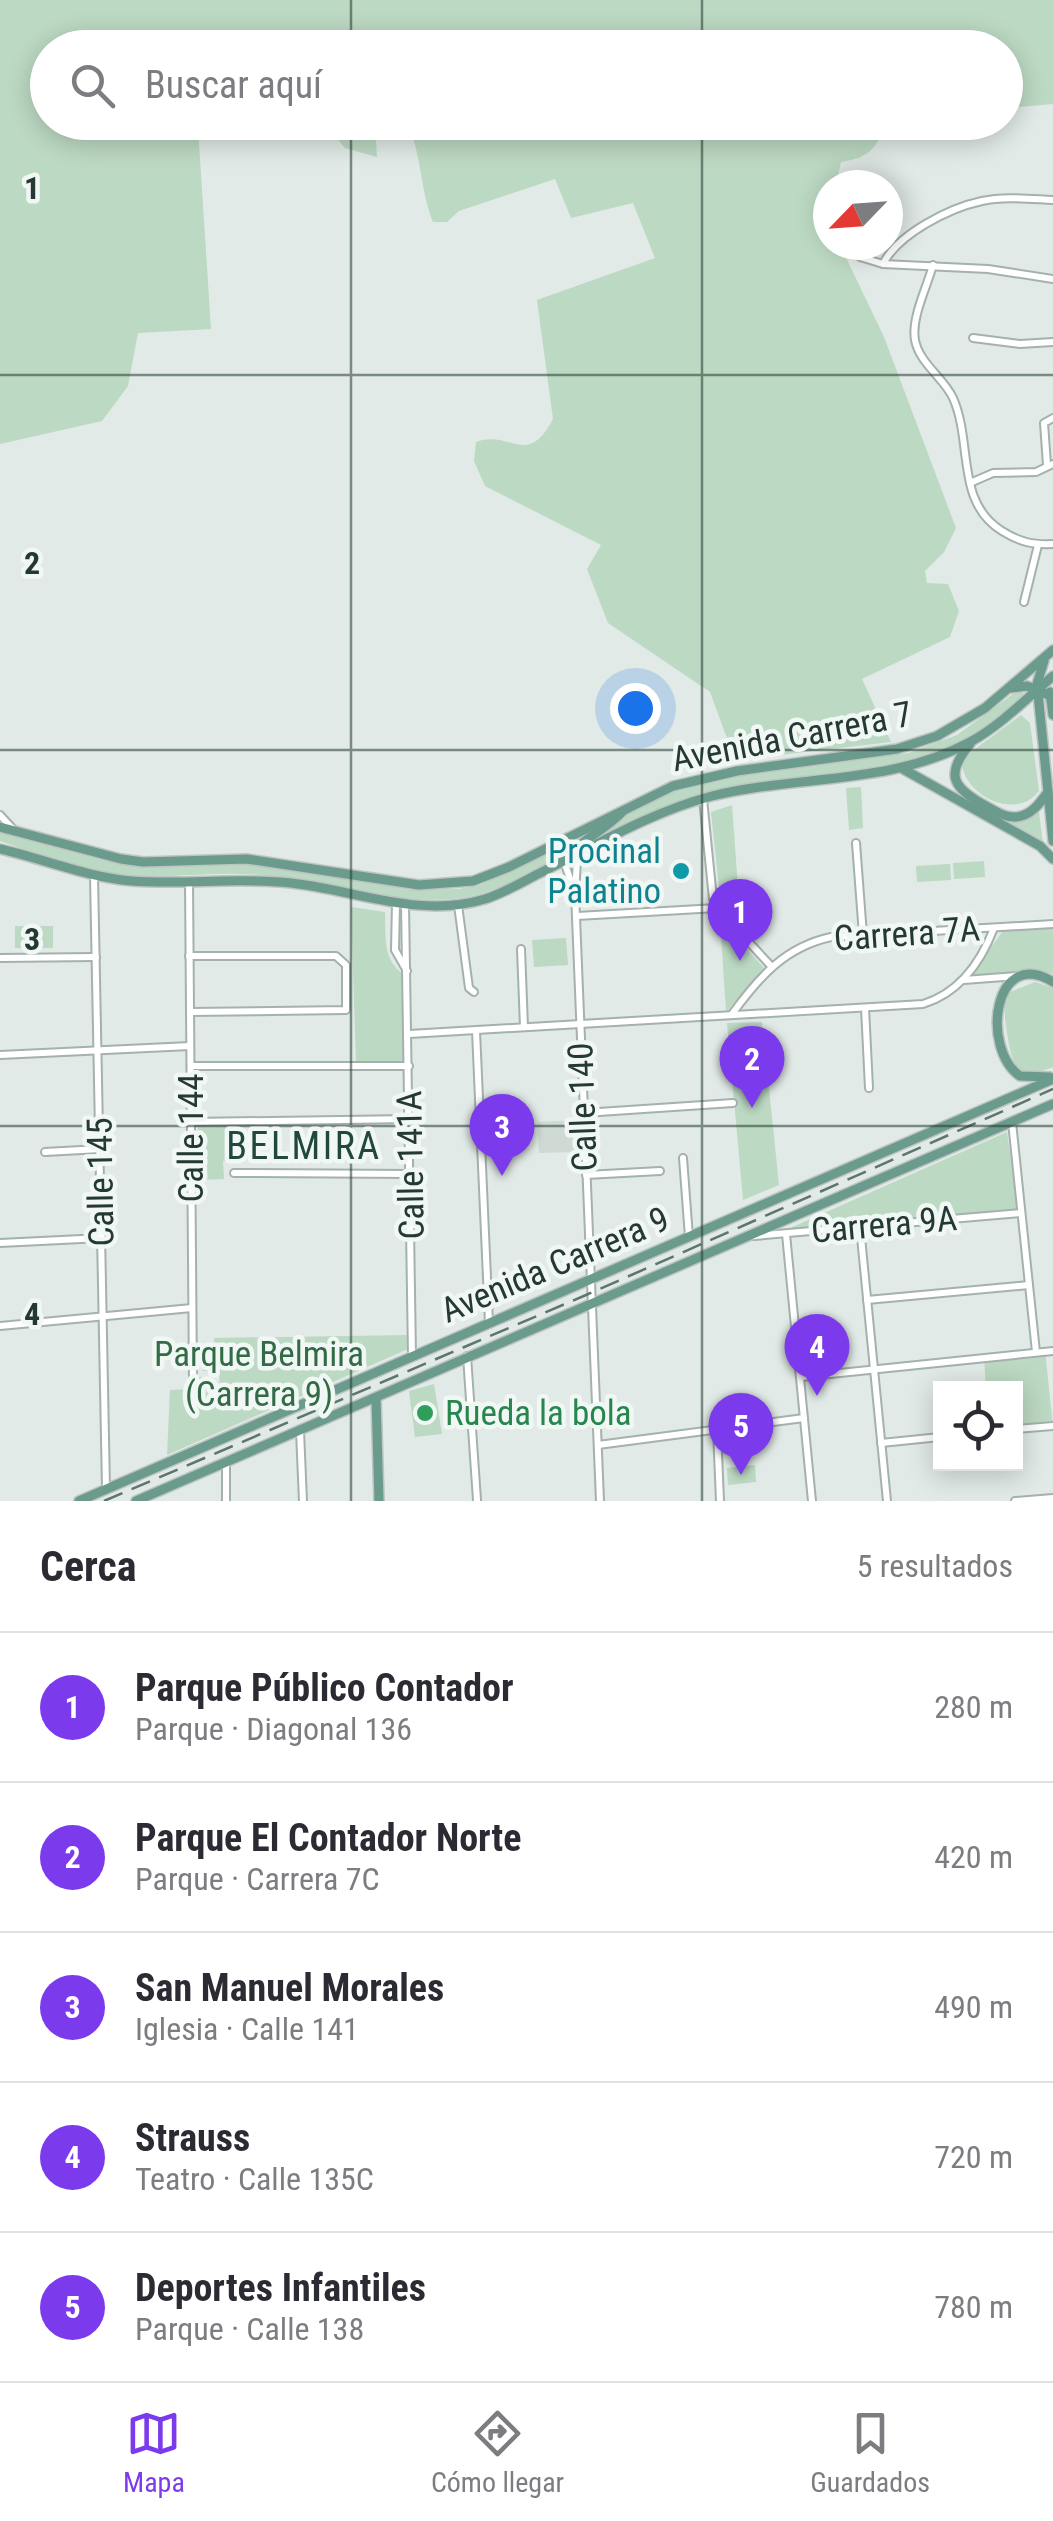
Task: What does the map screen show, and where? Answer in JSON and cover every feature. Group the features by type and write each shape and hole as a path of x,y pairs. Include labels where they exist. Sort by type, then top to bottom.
{"main road":[{"name":"Avenida Carrera 7","path":"0,827 121,859 278,861 418,884 448,885 486,877 660,790 702,778 908,747 970,719 1050,652"},
{"path":"1050,652 1038,672 1038,689 1053,841"},
{"name":"Avenida Carrera 7","path":"0,849 94,876 147,882 294,883 400,904 458,905 496,895 659,814 704,799 900,768 974,740 1051,678"},
{"path":"1051,678 1053,715"},
{"path":"1008,688 1022,686 1051,696"},
{"path":"974,740 955,767 957,784 967,795 1012,818 1027,814 1048,792"},
{"path":"900,768 1040,846 1053,859"},
{"path":"575,853 586,838 610,824 627,807"},
{"path":"1053,982 1038,975 1023,976 1006,987 997,1008 1007,1064 1020,1076 1053,1078"},
{"name":"Avenida Carrera 9","path":"78,1501 1053,1078"},
{"name":"Avenida Carrera 9","path":"136,1501 1053,1104"},
{"path":"376,1398 379,1501"}],"street":[{"path":"883,264 899,244 959,209 992,200 1053,200"},
{"path":"870,260 988,269 1053,279"},
{"path":"933,266 915,340 953,398 979,510 993,525 1020,542 1053,544"},
{"path":"973,338 1020,344 1053,342"},
{"path":"970,484 1004,471 1036,472 1050,464 1043,430 1044,424 1053,418"},
{"path":"1024,602 1038,545"},
{"path":"704,799 712,894 717,908 771,966"},
{"path":"0,815 14,830"},
{"name":"Calle 140","path":"562,840 575,853 600,1501"},
{"name":"Calle 140","path":"562,840 575,893"},
{"path":"856,843 862,935"},
{"name":"Calle 145","path":"94,876 106,1489"},
{"name":"Calle 144","path":"188,880 192,1383 205,1382"},
{"name":"Calle 141A","path":"400,904 395,950 408,972 412,1357"},
{"path":"458,905 469,988 474,992"},
{"path":"576,916 717,908"},
{"name":"Carrera 7A","path":"731,1015 771,966 812,941 1053,924"},
{"path":"408,1034 923,1004 952,991 963,980 983,953 994,928"},
{"path":"521,949 524,1027"},
{"path":"189,956 336,956 346,965 346,1010 190,1012"},
{"path":"0,958 96,957"},
{"path":"963,980 1023,976"},
{"path":"866,1008 869,1088"},
{"path":"476,1030 489,1323"},
{"path":"0,1056 190,1046"},
{"path":"190,1066 409,1066"},
{"path":"584,1113 733,1103"},
{"path":"190,1122 410,1119"},
{"path":"1012,1122 1036,1352"},
{"path":"45,1152 100,1149"},
{"path":"682,1158 688,1237"},
{"path":"586,1175 660,1171"},
{"path":"234,1173 412,1174"},
{"name":"Carrera 9A","path":"746,1237 1022,1213"},
{"path":"860,1227 887,1501"},
{"path":"786,1234 812,1501"},
{"path":"0,1242 102,1238"},
{"path":"867,1300 1029,1285"},
{"path":"0,1326 192,1308"},
{"path":"800,1377 1053,1351"},
{"path":"467,1356 477,1500"},
{"path":"598,1445 804,1418"},
{"path":"1023,1428 1053,1426"},
{"path":"717,1429 720,1501"},
{"path":"300,1431 303,1501"},
{"path":"881,1443 933,1438"},
{"path":"226,1462 226,1501"},
{"path":"1016,1501 1053,1498"}],"shaded area":[{"path":"577,1120 577,1152 539,1153 537,1122"}],"green space":[{"path":"0,0 1053,0 1053,104 1023,107 1023,30 30,30 30,140 199,140 211,329 138,333 128,386 102,421 0,444"},
{"path":"338,140 376,140 377,157 345,148"},
{"path":"413,140 878,140 871,150 841,162 839,170 813,170 813,260 847,260 884,337 956,528 944,552 925,571 927,583 948,584 959,611 950,637 862,679 891,742 735,760 710,692 608,623 587,569 601,545 485,486 474,461 476,442 488,439 526,445 544,434 553,419 537,300 655,258 633,203 571,218 555,179 459,211 447,222 433,222"},
{"path":"1021,692 1025,695 993,720 935,754 887,768 704,794 650,814 581,848 644,803 662,795 721,779 909,753 957,735"},
{"path":"1021,715 1030,723 1039,791 1030,800 1006,804 973,787 962,765 967,755"},
{"path":"861,787 863,828 849,830 846,788"},
{"path":"732,805 740,915 720,896 711,812"},
{"path":"1039,812 1043,844 1006,820 1022,821"},
{"path":"0,832 105,861 135,865 271,864 410,890 480,885 542,855 559,858 486,892 460,898 412,899 253,874 150,876 99,872 0,841"},
{"path":"984,861 985,877 954,879 953,863"},
{"path":"950,864 951,880 917,882 916,866"},
{"path":"351,907 385,912 388,954 403,974 406,1063 356,1062"},
{"path":"720,919 764,968 726,1012"},
{"path":"15,926 53,926 53,948 15,948"},
{"path":"1053,928 1053,974 970,976 1003,931"},
{"path":"566,938 568,965 534,967 532,940"},
{"path":"1035,982 1053,988 1053,1067 1031,1073 1014,1062 1005,1012 1010,992"},
{"path":"762,1022 779,1185 743,1200 727,1023"},
{"path":"198,1127 234,1127 235,1160 223,1161 224,1179 199,1180"},
{"path":"1007,1132 1018,1209 788,1229"},
{"name":"Parque Belmira (Carrera 9)","path":"407,1335 408,1349 167,1455 170,1390 220,1388 219,1371 203,1371 203,1356 214,1351 214,1338"},
{"path":"1045,1351 1053,1426 1023,1429 1023,1381 986,1381 984,1357"},
{"name":"Rueda la bola","path":"434,1384 442,1434 415,1437 409,1391"},
{"path":"755,1465 756,1482 728,1485 727,1468"}],"railway":[{"path":"104,1501 1053,1089"}],"place":[{"name":"Procinal Palatino","path":"681,871"},
{"name":"Parque Público Contador","path":"740,961"},
{"name":"Parque El Contador Norte","path":"752,1108"},
{"name":"San Manuel Morales","path":"502,1176"},
{"name":"Strauss","path":"817,1396"},
{"name":"Rueda la bola","path":"425,1413"},
{"name":"Deportes Infantiles","path":"741,1475"}],"district":[{"name":"BELMIRA","path":"304,1146"}]}
